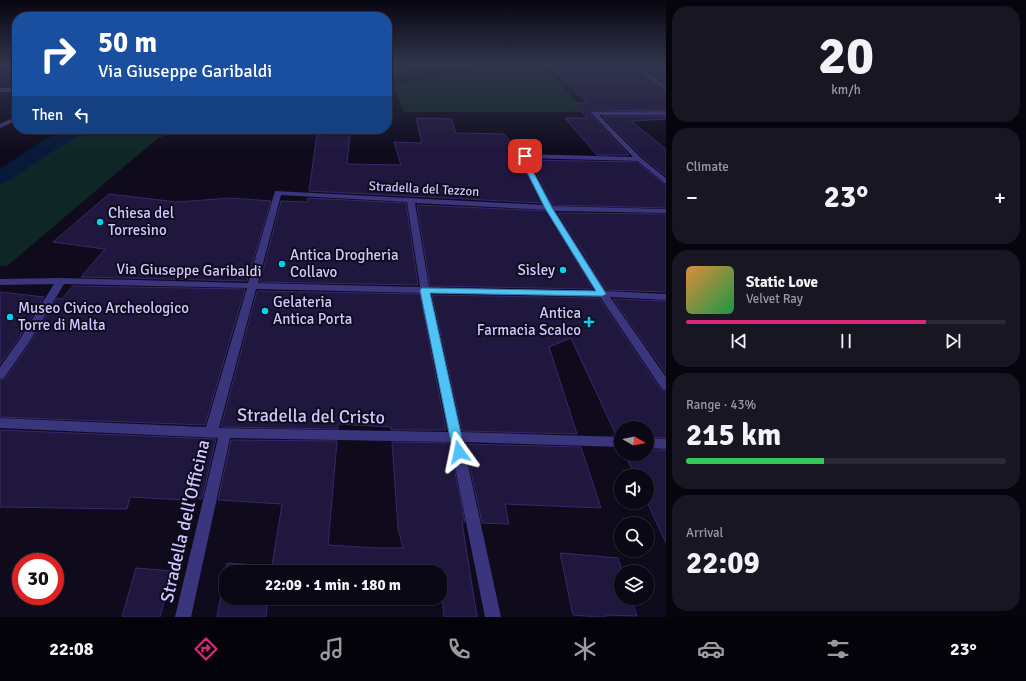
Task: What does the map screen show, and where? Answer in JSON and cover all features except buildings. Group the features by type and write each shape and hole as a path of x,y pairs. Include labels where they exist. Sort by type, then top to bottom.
{"street":[{"path":"666,113 594,113 639,159 666,182"},
{"path":"0,126 12,120"},
{"path":"639,159 525,156 523,158 548,208 602,294 645,353 666,386"},
{"name":"Stradella del Tezzon","path":"251,286 278,193 411,202 548,208 666,210"},
{"path":"411,202 425,290 493,617"},
{"path":"0,375 24,341 61,281"},
{"name":"Via Giuseppe Garibaldi","path":"0,282 61,281 602,294 666,297"},
{"name":"Stradella dell'Officina","path":"183,617 218,432 251,286"},
{"name":"Stradella del Cristo","path":"0,423 218,432 614,442"},
{"path":"654,443 666,444"}],"green space":[{"path":"397,94 569,94 586,112 404,112"},
{"path":"76,134 173,134 158,138 7,266 0,266 0,182 53,146"}],"waterway":[{"path":"0,178 49,145 70,134"}],"place":[{"name":"Chiesa del Torresino","path":"100,222"},
{"name":"Antica Drogheria Collavo","path":"282,264"},
{"name":"Sisley","path":"563,270"},
{"name":"Gelateria Antica Porta","path":"265,311"},
{"name":"Museo Civico Archeologico Torre di Malta","path":"10,317"},
{"name":"Antica Farmacia Scalco","path":"589,322"}],"route":[{"path":"459,452 425,290 602,294 548,208 523,158 525,156"}]}
